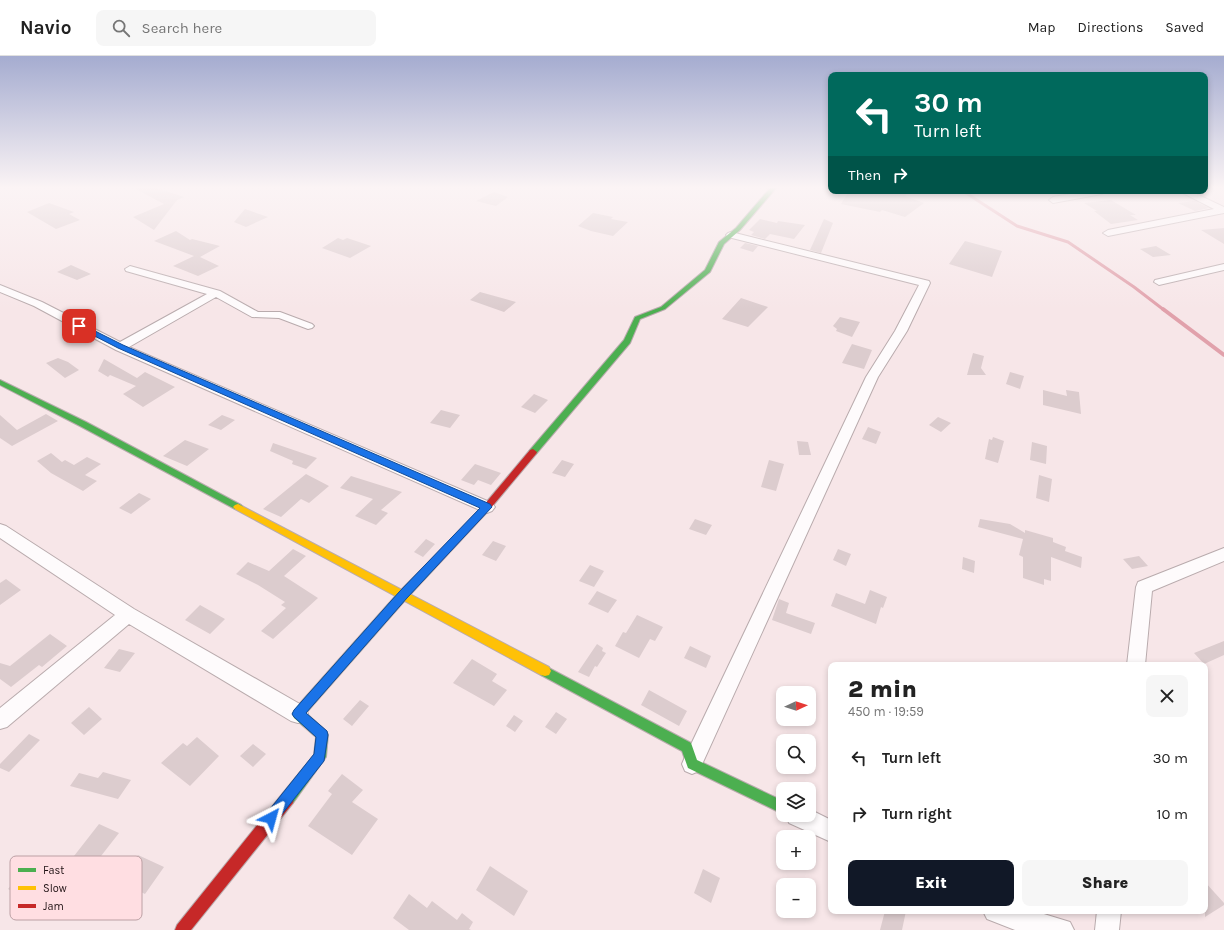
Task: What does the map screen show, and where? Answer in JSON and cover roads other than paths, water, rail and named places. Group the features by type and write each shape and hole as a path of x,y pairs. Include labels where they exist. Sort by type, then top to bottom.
{"street":[{"path":"298,714 403,595 487,507 627,340 637,318 662,308 708,271 721,243 739,228"},
{"path":"1108,233 1134,228"},
{"path":"692,764 872,377 901,331 925,283 731,235"},
{"path":"1159,282 1224,267"},
{"path":"130,269 216,293 256,315 280,315 308,326"},
{"path":"0,288 38,304 120,347 487,507"},
{"path":"120,347 216,293"},
{"path":"0,382 83,424 688,747 692,764"},
{"path":"0,530 128,614 298,714 322,735 320,756 182,930"},
{"path":"1136,662 1144,587 1224,554"},
{"path":"0,720 128,614"},
{"path":"692,764 776,805"},
{"path":"812,822 828,830"},
{"path":"1002,914 1062,930"},
{"path":"1107,930 1109,914"}],"waterway":[{"path":"1023,228 1068,242 1134,287 1164,310"},
{"path":"1163,309 1224,355"}]}
